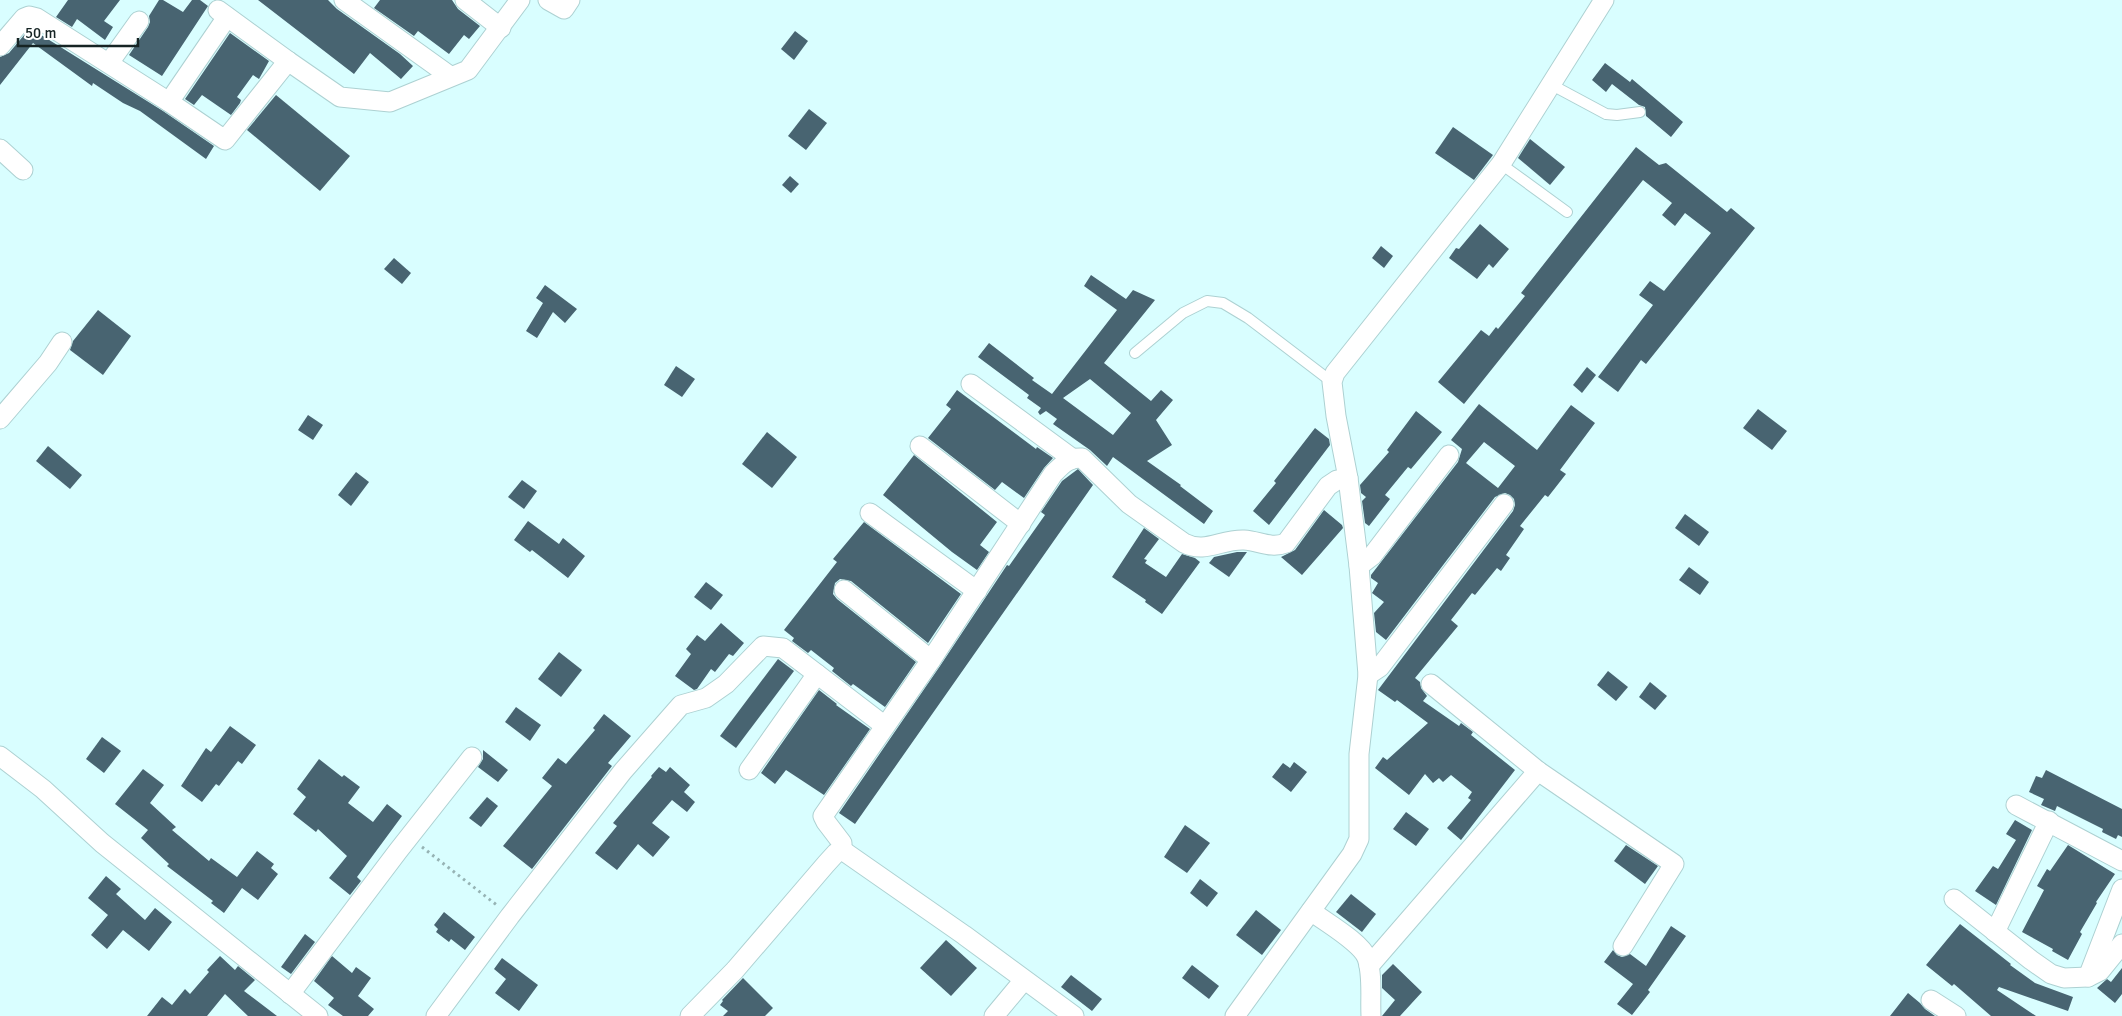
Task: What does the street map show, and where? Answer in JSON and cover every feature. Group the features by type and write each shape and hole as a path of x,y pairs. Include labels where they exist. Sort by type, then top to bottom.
{"street":[{"path":"344,0 450,76"},
{"path":"465,0 501,28"},
{"path":"169,102 223,13 340,97 390,102 468,70 520,0"},
{"path":"548,0 564,9 570,0"},
{"path":"1235,1016 1352,854 1359,839 1359,754 1368,675 1359,566 1348,478 1336,416 1332,382 1340,365 1501,164 1604,0"},
{"path":"0,46 24,18 30,16 55,29 109,63 225,140 288,61"},
{"path":"109,63 138,21"},
{"path":"0,149 23,170"},
{"path":"0,419 48,363 62,342"},
{"path":"971,384 1073,459"},
{"path":"920,446 1021,524"},
{"path":"1359,566 1372,556 1449,455"},
{"path":"842,850 842,843 823,816 931,660 1062,464 1073,459 1082,458 1129,504 1184,543 1199,548 1227,540 1246,540 1276,546 1286,543 1328,486 1337,480 1348,478"},
{"path":"1368,675 1380,667 1504,504"},
{"path":"870,513 977,591"},
{"path":"844,590 931,660"},
{"path":"436,1016 510,916 623,771 681,705 706,698 726,684 763,646 783,648 885,726"},
{"path":"749,770 816,674"},
{"path":"1431,684 1538,771 1674,864 1623,946"},
{"path":"0,756 43,790 102,844 318,1016"},
{"path":"290,994 472,757"},
{"path":"1369,966 1538,771"},
{"path":"2016,805 2122,860"},
{"path":"1995,932 2048,821"},
{"path":"842,850 964,935 1074,1016"},
{"path":"690,1016 735,970 836,853 842,850"},
{"path":"2088,977 2122,889"},
{"path":"1954,899 2051,974 2064,978 2088,977 2100,971 2122,944"},
{"path":"1311,911 1358,946 1367,956 1371,1016"},
{"path":"994,1016 1024,980"},
{"path":"1931,1000 1956,1016"}],"lane":[{"path":"1550,84 1606,114 1617,115 1640,112"},
{"path":"1501,164 1567,212"},
{"path":"1135,353 1183,313 1208,301 1223,303 1248,318 1332,382"}],"path":[{"path":"409,838 510,916"}],"building":[{"path":"68,0 120,0 104,21 113,27 105,40 77,19 72,27 56,17"},
{"path":"159,0 163,0 183,12 192,0 200,0 208,6 162,76 129,55 148,27 150,22 149,16"},
{"path":"258,0 328,0 337,9 400,54 413,66 401,79 370,53 354,74"},
{"path":"380,0 452,0 458,9 480,26 469,39 464,35 449,54 418,31 414,36 374,8"},
{"path":"30,28 163,111 214,146 206,159 140,111 123,103 93,83 92,86 33,43 0,85 0,57 9,53"},
{"path":"795,31 808,41 794,60 781,49"},
{"path":"230,33 269,61 259,79 253,75 237,97 241,100 240,103 231,115 202,95 194,105 185,99"},
{"path":"1605,63 1630,82 1632,79 1683,122 1671,137 1646,116 1645,107 1639,105 1612,84 1606,92 1592,80"},
{"path":"276,95 350,156 320,191 247,130"},
{"path":"809,109 827,123 806,150 788,136"},
{"path":"1453,127 1493,155 1474,180 1435,153"},
{"path":"1530,139 1565,167 1550,185 1518,158"},
{"path":"1636,147 1659,165 1666,163 1727,212 1731,208 1755,228 1646,364 1641,360 1618,392 1598,377 1653,305 1639,295 1650,281 1664,291 1711,233 1685,213 1675,226 1662,215 1672,203 1643,180 1464,404 1438,382 1481,330 1489,336 1496,327 1498,329 1525,296 1521,293"},
{"path":"790,176 799,184 791,193 782,185"},
{"path":"1480,224 1509,249 1493,268 1489,264 1477,279 1449,258 1456,248 1459,249"},
{"path":"1381,246 1393,256 1384,268 1372,258"},
{"path":"394,258 411,273 402,284 384,269"},
{"path":"1091,275 1126,299 1133,290 1155,300 1104,363 1151,401 1161,390 1173,400 1156,420 1172,445 1147,461 1213,511 1204,524 1113,457 1107,466 1090,450 1053,424 1057,419 1046,411 1040,415 1038,412 1041,408 1027,398 1029,395 978,357 989,343 1034,378 1032,380 1052,394 1117,310 1084,286","holes":["1090,379 1131,413 1113,435 1063,398"]},
{"path":"545,285 577,309 565,323 553,312 537,338 526,331 543,303 536,298"},
{"path":"98,310 131,336 103,375 70,350 73,341"},
{"path":"676,366 695,379 682,397 664,385"},
{"path":"1587,367 1596,375 1582,393 1573,385"},
{"path":"957,390 1036,449 1037,447 1053,458 1024,498 1002,482 995,490 928,438 951,409 946,405"},
{"path":"1479,404 1537,450 1571,405 1595,423 1560,470 1566,474 1548,497 1545,495 1520,526 1524,529 1506,555 1510,558 1501,571 1497,568 1475,595 1472,593 1451,620 1458,626 1415,678 1420,682 1421,688 1427,696 1423,701 1459,726 1461,723 1473,732 1471,735 1515,770 1461,840 1447,828 1471,800 1468,798 1472,792 1451,775 1443,782 1439,778 1433,783 1425,774 1409,795 1375,768 1383,757 1387,760 1428,723 1397,700 1395,702 1378,690 1513,511 1515,505 1514,499 1505,493 1495,497 1386,640 1376,632 1374,613 1384,602 1372,593 1378,583 1371,578 1371,575 1458,462 1462,449 1451,440","holes":["1484,442 1515,466 1498,488 1466,463"]},
{"path":"1758,409 1787,431 1772,450 1743,428"},
{"path":"1416,411 1442,432 1411,469 1408,467 1385,495 1390,499 1369,526 1365,523 1362,501 1366,497 1361,493 1360,485 1389,452 1387,450"},
{"path":"308,415 323,425 313,440 298,430"},
{"path":"1315,428 1329,439 1330,445 1269,525 1253,511 1276,483 1274,481"},
{"path":"767,432 797,457 772,488 742,464"},
{"path":"48,446 82,475 70,489 36,461"},
{"path":"914,455 997,522 980,545 989,552 977,570 952,552 883,495"},
{"path":"1078,469 1093,485 855,824 839,813 1007,565 1009,566 1045,515 1041,512 1062,481"},
{"path":"356,472 369,482 351,506 338,495"},
{"path":"522,480 537,491 524,509 508,497"},
{"path":"1324,510 1343,528 1302,575 1281,557 1295,550"},
{"path":"1685,514 1709,532 1699,546 1675,528"},
{"path":"528,521 559,544 563,538 585,556 568,578 532,550 530,552 514,540"},
{"path":"864,522 961,594 928,643 851,581 840,579 835,583 833,594 837,599 916,662 885,707 853,684 851,686 832,671 834,668 811,650 808,653 792,641 794,638 784,630 837,562 833,559"},
{"path":"1144,528 1159,539 1144,559 1147,560 1145,563 1166,577 1182,554 1195,558 1200,562 1162,614 1145,602 1146,600 1112,577"},
{"path":"1247,552 1229,577 1209,563 1214,557"},
{"path":"1689,567 1709,582 1700,595 1679,580"},
{"path":"706,582 723,595 711,610 694,597"},
{"path":"721,623 744,643 733,656 729,654 715,672 711,669 697,689 694,690 675,676 691,654 686,649 697,635 705,641"},
{"path":"559,652 582,670 561,697 538,679"},
{"path":"778,659 794,671 736,748 720,736"},
{"path":"1608,671 1628,687 1616,701 1597,685"},
{"path":"1650,682 1667,696 1655,710 1639,697"},
{"path":"819,690 836,705 870,729 824,795 786,770 775,784 761,773"},
{"path":"516,707 541,725 530,741 505,722"},
{"path":"604,714 631,736 608,763 612,766 532,869 503,846 552,786 542,778 558,758 566,764 595,730 593,728"},
{"path":"230,726 256,745 242,764 238,761 219,786 216,784 202,802 181,786 206,748 211,752"},
{"path":"102,737 121,751 104,773 86,759"},
{"path":"483,750 508,770 498,782 478,767 483,759"},
{"path":"319,759 342,777 344,775 360,787 348,803 373,822 387,804 402,816 357,877 361,881 350,895 329,878 347,856 318,829 316,832 293,814 306,797 297,789"},
{"path":"1294,762 1307,772 1291,792 1272,777 1283,763 1290,768"},
{"path":"659,767 666,772 670,767 690,785 684,792 695,802 687,812 672,800 652,823 670,837 653,857 638,844 617,870 595,853 617,826 613,823"},
{"path":"143,769 164,785 150,803 176,827 172,830 209,861 211,858 237,877 257,851 274,864 271,868 278,874 258,900 242,888 224,913 211,903 213,901 167,866 169,864 141,838 148,830 115,804"},
{"path":"2046,770 2122,809 2122,837 2118,835 2116,839 2102,832 2103,829 2057,806 2055,811 2041,805 2044,799 2029,792 2036,776 2042,778"},
{"path":"487,797 498,806 481,827 469,818"},
{"path":"1406,812 1429,829 1416,846 1393,829"},
{"path":"2015,820 2032,830 1996,905 1975,891 1993,866 1998,869 2016,840 2006,834"},
{"path":"1185,825 1210,843 1187,873 1164,857"},
{"path":"1626,845 1658,866 1645,884 1614,861"},
{"path":"2068,845 2115,874 2096,902 2068,960 2052,951 2053,949 2022,932 2044,890 2037,886 2047,869 2050,871"},
{"path":"106,876 121,889 116,894 145,920 155,908 172,922 149,951 123,930 107,949 91,935 108,915 88,898"},
{"path":"1200,879 1218,893 1207,907 1190,893"},
{"path":"1351,894 1376,914 1362,932 1336,912"},
{"path":"1256,910 1281,930 1262,955 1236,935"},
{"path":"444,912 475,937 465,950 451,939 449,942 436,932 438,929 434,925"},
{"path":"1960,924 2035,983 2073,997 2068,1011 1999,987 1997,990 2036,1016 1991,1016 1954,984 1952,986 1926,965"},
{"path":"1671,926 1686,936 1648,990 1650,992 1632,1015 1617,1004 1633,984 1604,962 1613,950 1622,957 1630,954 1646,966"},
{"path":"305,934 315,942 291,974 281,967"},
{"path":"946,940 977,968 951,996 920,968"},
{"path":"220,956 235,970 238,966 255,980 244,991 277,1016 248,1016 225,994 207,1016 147,1016 162,997 172,1005 185,989 190,994 209,972 207,970"},
{"path":"332,956 352,973 356,967 371,978 358,996 374,1009 368,1016 343,1016 328,1005 334,998 314,981"},
{"path":"502,958 538,985 519,1011 495,993 506,979 494,969"},
{"path":"1393,964 1422,992 1400,1016 1382,1016 1395,1000 1382,988 1382,975"},
{"path":"1192,965 1219,986 1209,999 1182,978"},
{"path":"2122,968 2122,994 2115,1003 2097,988 2107,979 2111,982"},
{"path":"1071,975 1102,999 1092,1011 1061,987"},
{"path":"743,978 773,1008 765,1016 723,1016 728,1011 720,1005 722,1000"},
{"path":"1908,993 1925,1009 1935,1016 1890,1016"}]}
